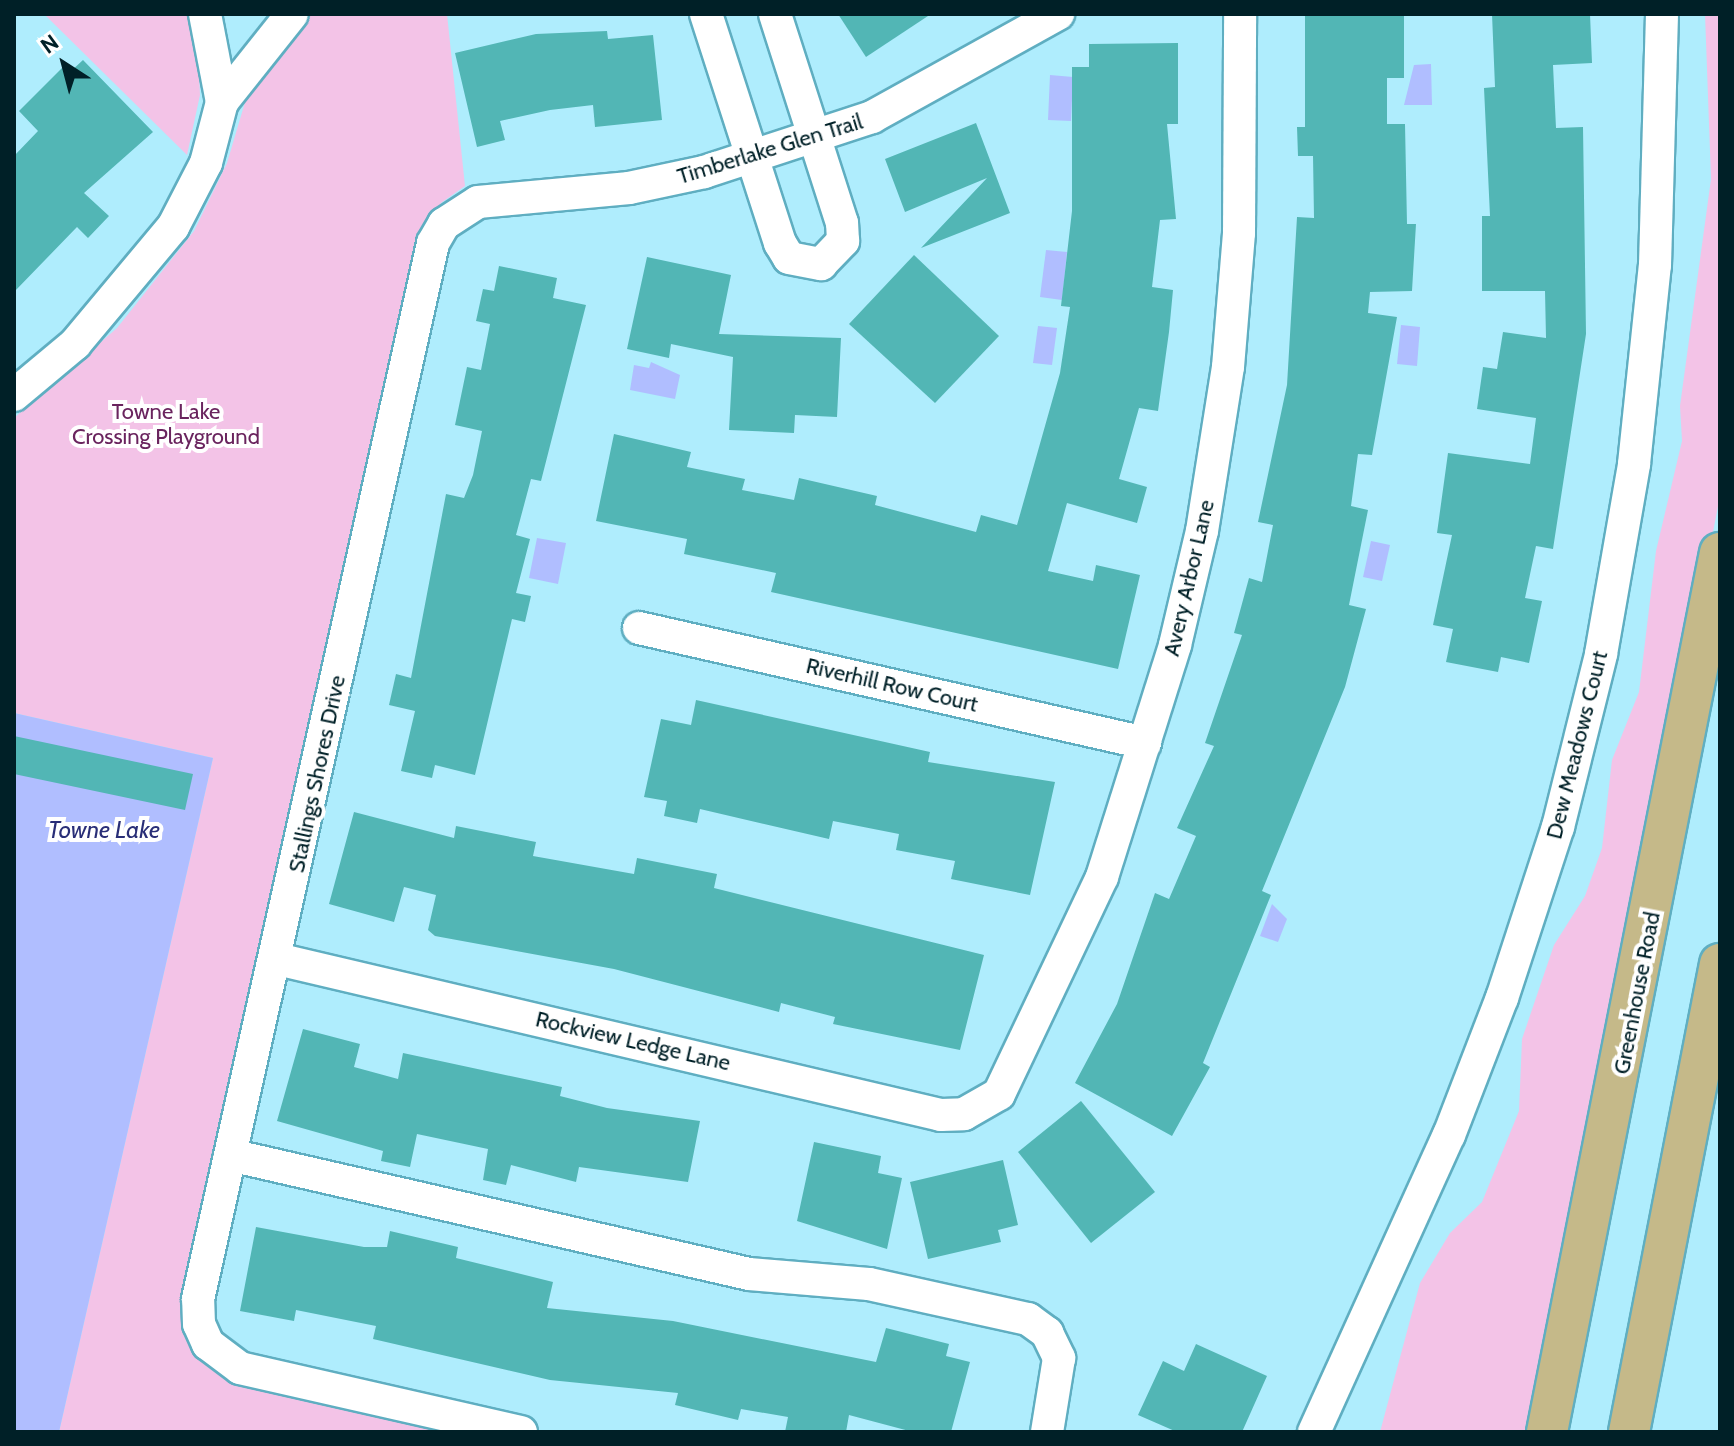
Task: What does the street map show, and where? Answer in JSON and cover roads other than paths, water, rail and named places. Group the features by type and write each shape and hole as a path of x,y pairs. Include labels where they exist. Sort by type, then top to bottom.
{"main road":[{"name":"Greenhouse Road","path":"1547,1432 1720,558"},
{"path":"1629,1432 1720,964"}],"street":[{"path":"205,14 222,102"},
{"path":"14,395 75,344 173,227 206,163 222,102 292,14"},
{"path":"706,14 789,258 821,264 843,241 815,137 775,14"},
{"name":"Timberlake Glen Trail","path":"459,211 498,200 629,188 753,158 815,137 943,83 1058,14"},
{"name":"Avery Arbor Lane","path":"987,1104 1011,1075 1051,996 1102,877 1145,743 1202,531 1228,367 1239,233 1240,14"},
{"name":"Dew Meadows Court","path":"1314,1432 1449,1135 1502,998 1558,827 1601,654 1634,464 1655,265 1662,14"},
{"name":"Stallings Shores Drive","path":"459,211 433,243 277,959 198,1299 208,1344 240,1368 521,1432"},
{"name":"Riverhill Row Court","path":"639,628 1145,743"},
{"name":"Rockview Ledge Lane","path":"277,959 941,1115 987,1104"},
{"path":"230,1155 749,1274 869,1284 1028,1319 1047,1333 1059,1358 1047,1432"}],"water":[{"path":"1431,64 1432,105 1404,105 1414,65"},
{"path":"1050,75 1073,77 1071,121 1048,120"},
{"path":"1046,250 1067,252 1062,300 1040,297"},
{"path":"1401,325 1420,327 1417,366 1397,364"},
{"path":"1038,326 1057,328 1052,365 1033,363"},
{"path":"651,362 680,375 675,399 630,390 634,365 649,368"},
{"path":"537,538 566,543 558,584 529,578"},
{"path":"1371,541 1390,545 1382,581 1363,577"},
{"name":"Towne Lake","path":"14,713 213,758 59,1432 14,1432"},
{"path":"1272,904 1287,919 1278,942 1260,936"}],"park label":[{"name":"Towne Lake Crossing Playground","path":"166,424"}]}
